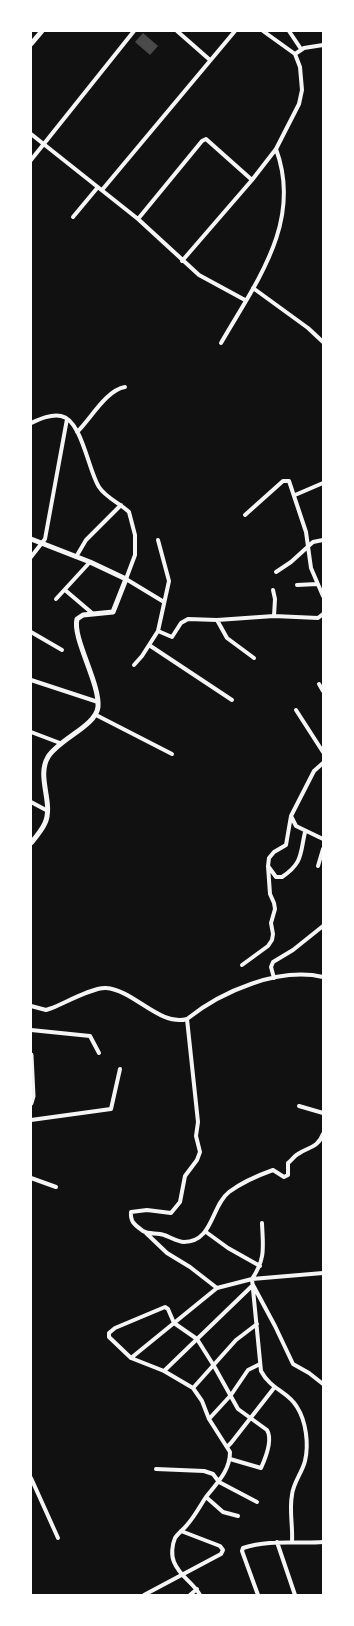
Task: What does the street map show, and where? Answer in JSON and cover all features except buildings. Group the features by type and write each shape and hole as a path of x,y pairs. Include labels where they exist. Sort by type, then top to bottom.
{"street":[{"path":"31,44 42,31"},
{"path":"31,160 134,31"},
{"path":"177,31 210,60"},
{"path":"73,216 100,188 235,31"},
{"path":"182,261 252,180 276,149 298,104 302,90 300,67 295,54 263,31"},
{"path":"289,31 301,50"},
{"path":"295,54 301,50 323,44"},
{"path":"31,134 138,219 199,275 245,300"},
{"path":"138,219 202,140 206,139 252,180"},
{"path":"221,342 253,288 275,244 282,221 284,182 281,164 276,149"},
{"path":"253,288 308,328 323,342"},
{"path":"77,432 107,398 121,387 125,387"},
{"path":"31,423 51,416 61,416 74,425 98,486 105,495 121,504 129,512 134,535 135,555 113,612 92,613 79,617 76,627 91,673 98,702 96,715 87,724 60,743 48,758 44,769 46,810 45,822 31,843"},
{"path":"31,557 45,539 67,419"},
{"path":"244,515 284,481 289,481 295,495 306,532 311,568 323,596"},
{"path":"295,495 323,483"},
{"path":"76,557 86,540 121,504"},
{"path":"31,539 90,562 126,579 164,602"},
{"path":"134,665 158,631 169,578 158,540"},
{"path":"276,572 308,548 313,542 323,540"},
{"path":"56,599 90,562"},
{"path":"297,585 317,584"},
{"path":"65,590 92,613"},
{"path":"272,590 275,599 274,616"},
{"path":"158,631 172,637 181,623 186,620 217,620 274,616 318,618 323,614"},
{"path":"217,620 227,638 254,658"},
{"path":"31,632 62,650"},
{"path":"149,645 232,700"},
{"path":"31,680 98,702"},
{"path":"319,684 323,691"},
{"path":"296,710 323,752"},
{"path":"96,715 172,754"},
{"path":"31,732 60,743"},
{"path":"242,965 268,946 272,940 273,934 270,923 275,909 270,894 268,866 269,858 274,852 286,845 291,816 314,771 323,763"},
{"path":"31,802 46,810"},
{"path":"291,816 293,823 305,832 323,839"},
{"path":"268,866 276,877 282,877 293,870 298,865 305,832"},
{"path":"318,866 323,849"},
{"path":"274,978 271,964 323,926"},
{"path":"31,1006 46,1010 105,987 119,990 169,1018 180,1021 188,1018 230,991 274,978 295,974 322,976"},
{"path":"188,1018 198,1122 196,1136 200,1152 197,1160 185,1176 180,1202 171,1213 148,1210 131,1212 130,1218 134,1224 146,1233 166,1253 190,1267 217,1288"},
{"path":"31,1030 90,1036 99,1053"},
{"path":"31,1055 31,1103"},
{"path":"31,1120 111,1109 120,1069"},
{"path":"299,1106 323,1113"},
{"path":"146,1233 160,1233 183,1242 195,1240 206,1232 218,1204 229,1192 262,1174 273,1170 284,1177 288,1175 288,1164 298,1154 314,1147 321,1140 323,1134"},
{"path":"31,1178 56,1187"},
{"path":"262,1223 263,1257 260,1266 252,1279 261,1371 266,1380 274,1388 291,1399 296,1405 301,1413 306,1430 305,1460 292,1494 292,1541"},
{"path":"206,1232 228,1248 260,1266"},
{"path":"130,1358 217,1288 252,1279 323,1273"},
{"path":"164,1371 253,1285"},
{"path":"253,1285 275,1326 292,1364 309,1373 323,1384"},
{"path":"200,1595 197,1589 181,1575 173,1560 172,1547 176,1537 196,1514 206,1497 225,1474 230,1459 230,1452 228,1446 210,1419 202,1401 192,1388 164,1371 130,1358 109,1337 110,1333 115,1328 162,1307 168,1309 174,1323 197,1339 231,1395 238,1410 267,1430 269,1434 268,1451 262,1466 259,1468 230,1459"},
{"path":"192,1388 214,1366 236,1340 257,1324"},
{"path":"210,1419 231,1395 248,1370 260,1364"},
{"path":"228,1446 274,1388"},
{"path":"156,1469 204,1471 213,1474 219,1482 257,1502"},
{"path":"31,1478 58,1538"},
{"path":"206,1497 223,1512 238,1516"},
{"path":"144,1595 221,1554 222,1550 220,1546 181,1531"},
{"path":"276,1542 295,1595"},
{"path":"258,1595 242,1551 243,1548 276,1542 323,1542"},
{"path":"190,1595 197,1589"}]}
